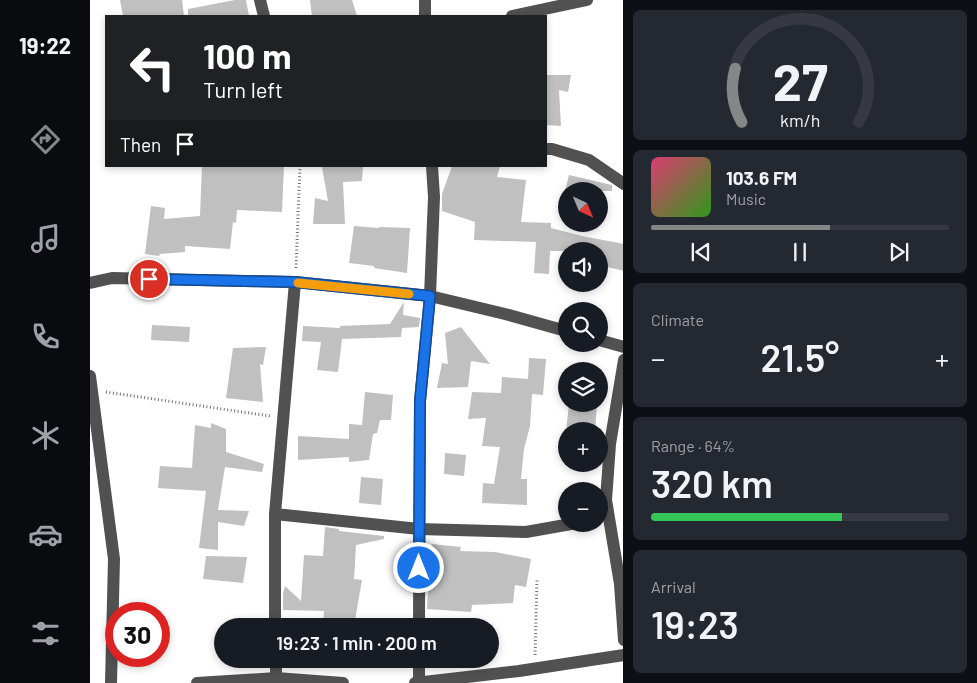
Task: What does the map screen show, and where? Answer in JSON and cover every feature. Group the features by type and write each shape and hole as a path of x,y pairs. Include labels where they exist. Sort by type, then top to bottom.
{"street":[{"path":"260,0 264,15"},
{"path":"424,15 425,0"},
{"path":"517,15 587,0"},
{"path":"547,148 589,160 623,184"},
{"path":"419,618 420,401 430,296 434,197 432,167"},
{"path":"90,283 112,278 295,282 430,296 558,329"},
{"path":"275,618 275,514 295,282"},
{"path":"608,343 623,347"},
{"path":"607,482 610,444 623,360"},
{"path":"90,376 114,559 111,683"},
{"path":"275,514 419,529 526,532 558,526"},
{"path":"607,532 620,584 623,640"},
{"path":"418,668 417,683 623,655"},
{"path":"276,668 276,678"},
{"path":"197,683 276,678 342,683"}],"path":[{"path":"295,282 300,167"},
{"path":"92,390 283,418"},
{"path":"534,668 537,580"}],"building":[{"path":"120,0 182,0 184,15 123,15"},
{"path":"235,0 246,0 249,15 188,15 188,9"},
{"path":"310,0 352,0 357,15 312,15"},
{"path":"547,75 571,75 568,92 559,90 561,126 547,125"},
{"path":"202,167 284,167 282,212 237,210 236,223 233,222 230,249 185,246 185,252 160,254 159,256 145,254 151,206 165,208 164,219 200,216"},
{"path":"322,167 363,167 362,181 343,182 345,224 313,224 315,198 328,201"},
{"path":"452,167 500,167 497,177 526,180 521,222 551,223 551,228 558,230 558,232 566,232 623,244 623,271 608,267 608,242 558,242 558,251 550,251 549,274 534,273 536,242 474,240 475,222 442,211 442,194"},
{"path":"569,175 599,182 567,182"},
{"path":"608,184 612,185 612,191 608,191"},
{"path":"354,226 410,228 407,273 349,263"},
{"path":"404,302 403,315 420,318 419,327 402,328 401,337 342,339 338,372 317,370 321,342 302,341 303,326 340,328 340,326 390,324"},
{"path":"152,325 190,327 189,342 151,340"},
{"path":"461,327 490,364 471,361 468,387 437,388 442,363 448,364 445,333"},
{"path":"266,347 263,365 260,364 263,402 226,398 233,348"},
{"path":"529,358 546,359 543,395 532,394 530,426 524,449 521,479 527,479 527,505 482,503 483,483 494,484 500,447 482,446 486,418 468,419 472,392 501,393 502,377 528,379"},
{"path":"365,392 393,395 391,420 380,420 377,433 373,434 369,460 349,462 349,457 298,460 298,436 349,439 349,424 362,425"},
{"path":"568,412 596,412 596,422 567,422"},
{"path":"211,423 226,429 226,452 264,464 262,472 225,467 218,510 249,511 244,526 218,522 218,550 199,548 206,491 158,488 160,466 192,468 195,425 211,428"},
{"path":"445,453 466,455 464,476 444,474"},
{"path":"361,477 383,479 381,505 359,503"},
{"path":"325,527 339,529 339,531 384,536 384,539 356,545 354,579 362,580 355,618 324,618 324,611 283,610 285,586 301,601 304,555 323,556"},
{"path":"432,544 461,547 460,551 495,552 531,559 526,587 515,585 513,603 472,605 471,612 427,609 429,566 427,566 427,559"},
{"path":"206,556 247,557 243,583 203,579"}],"slow traffic":[{"path":"298,283 409,294"}],"route":[{"path":"149,279 295,282 430,296 420,401 419,568"}]}
